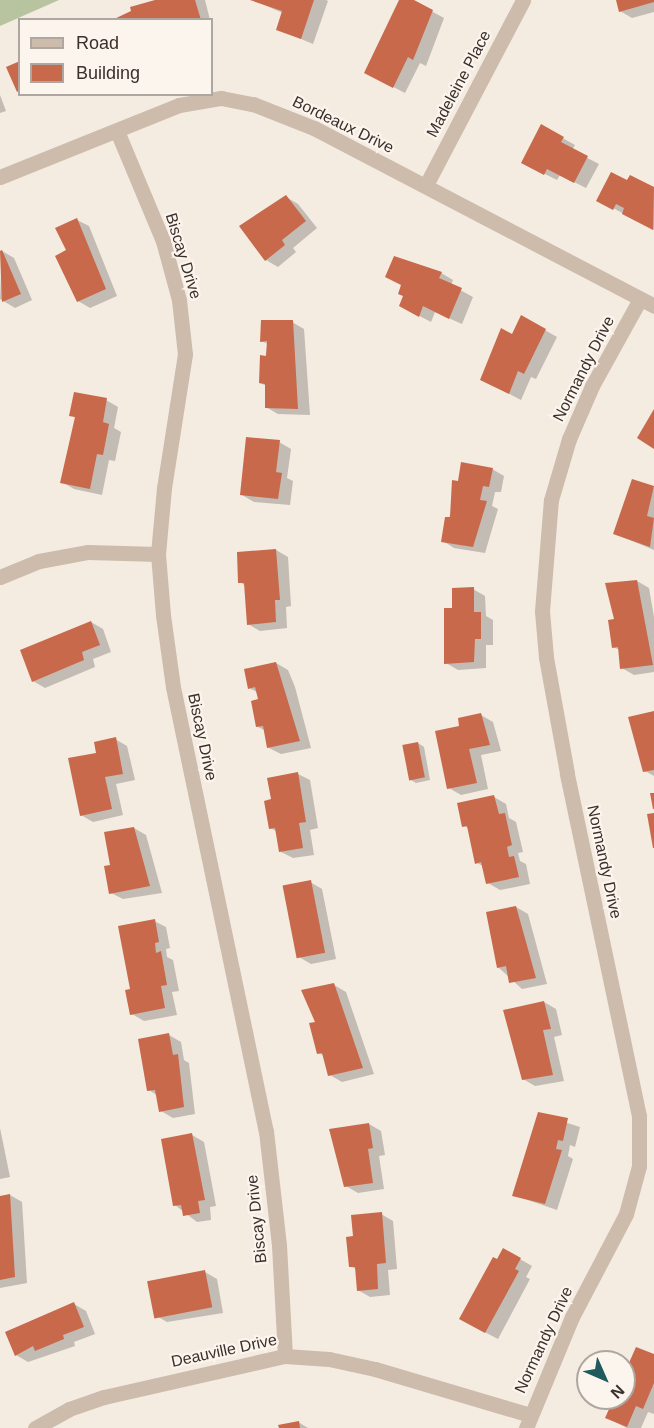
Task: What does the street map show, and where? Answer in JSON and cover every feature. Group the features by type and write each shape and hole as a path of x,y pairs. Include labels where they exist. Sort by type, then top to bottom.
{"street":[{"name":"Madeleine Place","path":"426,185 523,0"},
{"name":"Bordeaux Drive","path":"0,177 178,105 221,98 253,104 314,128 647,302"},
{"name":"Biscay Drive","path":"117,131 163,242 179,300 185,354 164,488 158,554 173,687 266,1131 279,1245 285,1356"},
{"name":"Normandy Drive","path":"528,1421 572,1317 626,1214 639,1167 639,1116 565,762 542,611 551,500 569,439 592,386 647,302"},
{"path":"0,577 39,561 88,552 158,554"},
{"name":"Deauville Drive","path":"34,1428 69,1409 104,1397 285,1356 329,1359 375,1369 528,1421"}],"green space":[{"path":"0,0 59,0 18,18 0,26"}],"building":[{"path":"155,0 195,0 200,18 116,18 131,11 130,7"},
{"path":"250,0 314,0 301,39 276,30 282,11"},
{"path":"399,0 414,0 433,10 413,60 408,57 393,88 364,73"},
{"path":"616,0 654,0 654,2 619,12"},
{"path":"18,62 17,92 6,67"},
{"path":"541,124 564,137 561,142 588,156 574,183 547,169 544,175 521,163"},
{"path":"611,172 627,180 630,175 654,187 653,230 622,214 624,208 616,204 613,210 596,201"},
{"path":"286,195 306,221 282,240 285,245 265,261 239,226"},
{"path":"77,218 106,289 77,302 55,256 66,250 55,228"},
{"path":"2,250 21,294 2,302 0,251"},
{"path":"394,256 442,272 439,278 462,288 449,319 423,306 419,317 399,306 403,296 398,294 401,285 385,277"},
{"path":"521,315 546,329 524,374 518,371 509,394 480,380 501,328 512,334"},
{"path":"261,320 293,320 298,409 265,408 265,384 259,383 260,355 266,356 267,341 260,342"},
{"path":"74,392 107,398 103,422 109,424 103,455 97,454 90,489 60,483 75,417 69,416"},
{"path":"654,409 654,449 637,438"},
{"path":"246,437 280,440 276,472 282,473 278,499 240,495"},
{"path":"461,462 493,468 489,487 483,486 480,500 487,501 473,547 441,542 445,517 450,517 452,480 458,481"},
{"path":"632,479 654,486 647,516 654,518 650,547 613,534"},
{"path":"276,549 280,600 275,600 276,622 247,625 244,583 238,583 237,552"},
{"path":"637,580 653,665 620,669 618,647 612,648 608,620 614,619 605,583"},
{"path":"474,587 474,612 481,612 481,639 475,639 474,662 444,664 444,608 452,608 452,588"},
{"path":"91,621 100,645 82,652 84,660 32,682 20,650"},
{"path":"276,662 300,741 267,748 263,726 256,727 251,701 258,699 255,687 248,689 244,669"},
{"path":"654,711 654,770 643,772 628,717"},
{"path":"481,713 490,745 469,749 477,783 447,789 435,731 459,726 458,718"},
{"path":"116,737 123,774 105,777 112,809 80,816 68,758 96,753 94,742"},
{"path":"418,742 425,777 409,780 402,745"},
{"path":"298,772 306,822 299,823 303,848 279,852 275,828 269,829 264,801 271,799 267,778"},
{"path":"650,793 654,793 654,809 653,809"},
{"path":"494,795 499,814 505,813 512,845 507,847 509,857 514,856 519,877 486,884 481,862 475,864 467,826 462,827 457,803"},
{"path":"654,813 654,848 653,848 647,814"},
{"path":"134,827 150,886 109,894 104,866 110,865 104,832"},
{"path":"311,880 325,953 297,958 283,886"},
{"path":"516,906 536,978 509,983 506,966 497,968 486,912"},
{"path":"155,919 159,942 155,943 156,953 161,951 167,985 161,986 165,1008 130,1015 125,990 130,989 118,926"},
{"path":"334,983 363,1068 328,1076 322,1053 317,1054 309,1023 315,1022 301,990"},
{"path":"544,1001 551,1029 543,1030 553,1075 522,1080 503,1010"},
{"path":"169,1033 173,1055 178,1054 184,1107 159,1112 155,1090 147,1091 138,1039"},
{"path":"538,1112 568,1118 563,1141 558,1140 556,1149 562,1150 545,1204 512,1196"},
{"path":"369,1123 373,1148 368,1149 373,1183 344,1187 329,1129"},
{"path":"192,1133 205,1200 198,1201 200,1213 183,1216 181,1205 173,1206 161,1139"},
{"path":"10,1194 15,1277 0,1280 0,1196"},
{"path":"382,1212 386,1263 377,1264 378,1289 357,1291 355,1267 349,1267 346,1237 353,1236 351,1215"},
{"path":"503,1248 521,1258 515,1269 519,1271 485,1333 459,1319 493,1257 497,1259"},
{"path":"205,1270 212,1307 154,1319 147,1281"},
{"path":"74,1302 84,1327 63,1335 64,1339 35,1351 33,1346 15,1356 5,1332"},
{"path":"636,1347 654,1354 654,1383 643,1409 636,1406"},
{"path":"609,1410 634,1410 627,1427 605,1418"},
{"path":"299,1421 300,1428 279,1428 278,1425"}]}
